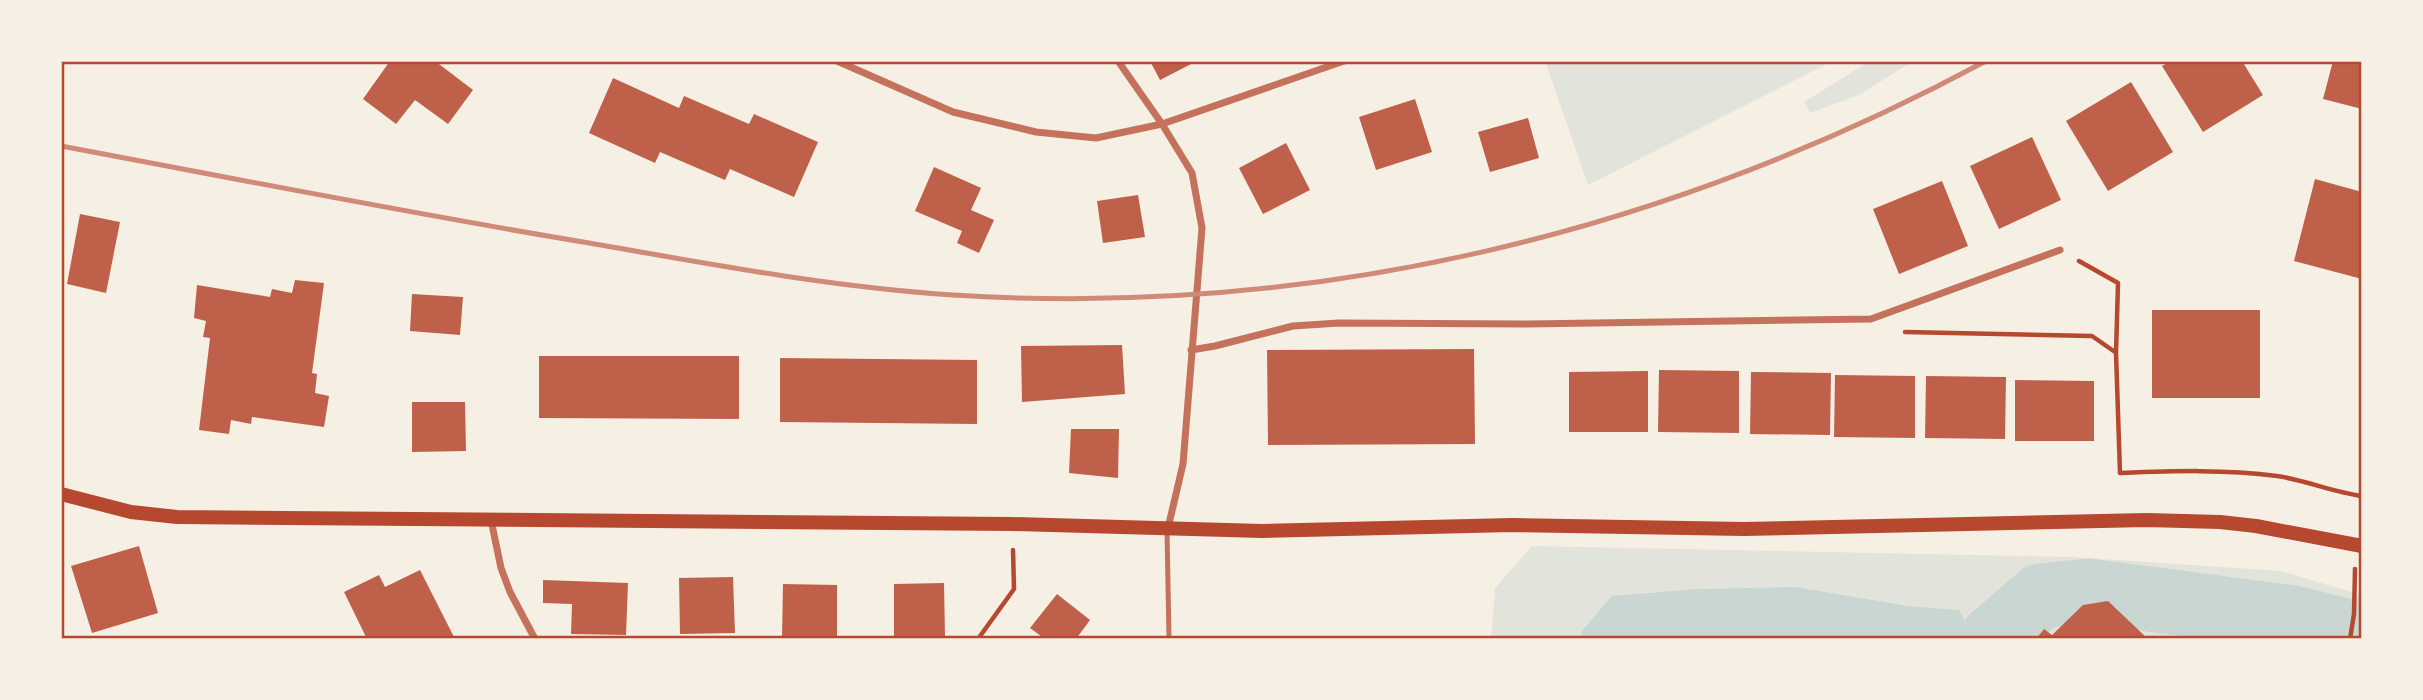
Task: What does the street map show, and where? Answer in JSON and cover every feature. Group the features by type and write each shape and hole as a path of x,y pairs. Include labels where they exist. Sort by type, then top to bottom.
{"main road":[{"path":"62,495 131,512 177,517 1012,524 1167,530 1262,531 1511,525 1744,529 2147,520 2256,526 2359,545"}],"street":[{"path":"837,61 953,112 1036,132 1096,138 1162,124 1344,61"},
{"path":"1118,61 1192,173 1202,229 1183,464 1167,530"},
{"path":"1191,350 1293,326 1339,323 1527,324 1871,319 2060,250"},
{"path":"491,519 501,568 510,592 535,639"}],"lane":[{"path":"1167,530 1169,639"}],"path":[{"path":"2060,250 2118,284 2116,353 2120,473 2197,470 2280,476 2362,496"},
{"path":"1871,319 1895,332 2092,336 2116,353"},
{"path":"978,639 1014,589 1012,524"},
{"path":"2350,639 2359,545"}],"shaded area":[{"path":"1545,61 1833,61 1588,185"},
{"path":"1870,61 1913,61 1859,95 1810,113 1804,102"},
{"path":"1532,546 2073,557 2281,571 2362,595 2362,639 2148,639 2108,601 2083,605 2052,635 2044,630 2036,639 2031,639 2022,632 2016,639 1975,639 1959,610 1909,606 1796,587 1641,593 1582,631 1581,639 1491,639 1495,588"},
{"path":"1796,587 1909,606 1959,610 1975,639 1581,639 1582,631 1612,596 1694,589"}],"building":[{"path":"390,61 435,61 473,90 448,124 415,100 396,124 363,99"},
{"path":"1150,61 1197,61 1160,80"},
{"path":"2171,61 2242,61 2263,95 2203,132 2162,66"},
{"path":"2333,61 2362,61 2362,109 2323,99"},
{"path":"613,78 679,108 684,96 749,124 754,114 818,142 794,197 730,169 725,180 660,152 655,163 589,133"},
{"path":"2131,82 2173,152 2108,191 2066,121"},
{"path":"1415,99 1432,152 1376,170 1359,117"},
{"path":"1528,118 1539,158 1490,172 1478,132"},
{"path":"2032,137 2061,200 1999,229 1970,166"},
{"path":"1286,143 1310,190 1263,214 1239,168"},
{"path":"934,167 981,188 971,210 994,220 979,253 957,243 962,231 915,211"},
{"path":"2315,179 2362,192 2362,279 2294,261"},
{"path":"1942,181 1968,246 1899,274 1873,209"},
{"path":"1138,195 1145,237 1103,243 1097,201"},
{"path":"80,214 120,222 106,293 67,284"},
{"path":"295,280 324,283 312,373 317,374 315,393 329,396 324,427 252,417 251,424 231,420 229,434 199,430 210,338 203,337 206,321 194,318 197,285 270,297 272,289 292,293"},
{"path":"412,294 463,297 460,335 410,331"},
{"path":"2152,310 2260,310 2260,398 2152,398"},
{"path":"1122,345 1125,394 1022,402 1021,346"},
{"path":"1474,349 1475,444 1268,445 1267,350"},
{"path":"539,356 739,356 739,419 539,418"},
{"path":"780,358 977,360 977,424 780,422"},
{"path":"1659,370 1739,371 1739,433 1658,432"},
{"path":"1648,371 1648,432 1569,432 1569,372"},
{"path":"1751,372 1831,373 1830,435 1750,434"},
{"path":"1835,375 1915,376 1915,438 1834,437"},
{"path":"1926,376 2006,377 2005,439 1925,438"},
{"path":"2015,380 2094,381 2094,441 2015,441"},
{"path":"412,402 465,402 466,451 412,452"},
{"path":"1071,429 1119,429 1118,478 1069,473"},
{"path":"139,546 158,613 92,633 71,566"},
{"path":"420,570 455,639 367,639 344,592 379,575 385,587"},
{"path":"733,577 735,633 680,634 679,578"},
{"path":"543,580 628,583 626,635 571,634 572,604 543,603"},
{"path":"944,583 945,638 894,638 894,584"},
{"path":"783,584 837,585 837,638 782,638"},
{"path":"1057,594 1090,620 1076,639 1045,639 1030,628"},
{"path":"2108,601 2148,639 2036,639 2044,629 2052,635 2083,605"}],"waterway":[{"path":"1991,639 2041,596 2088,591 2293,618 2362,635"}],"railway":[{"path":"61,146 457,220 770,274 953,295 1089,299 1223,292 1355,276 1486,251 1615,217 1741,173 1865,121 1986,61"}]}
